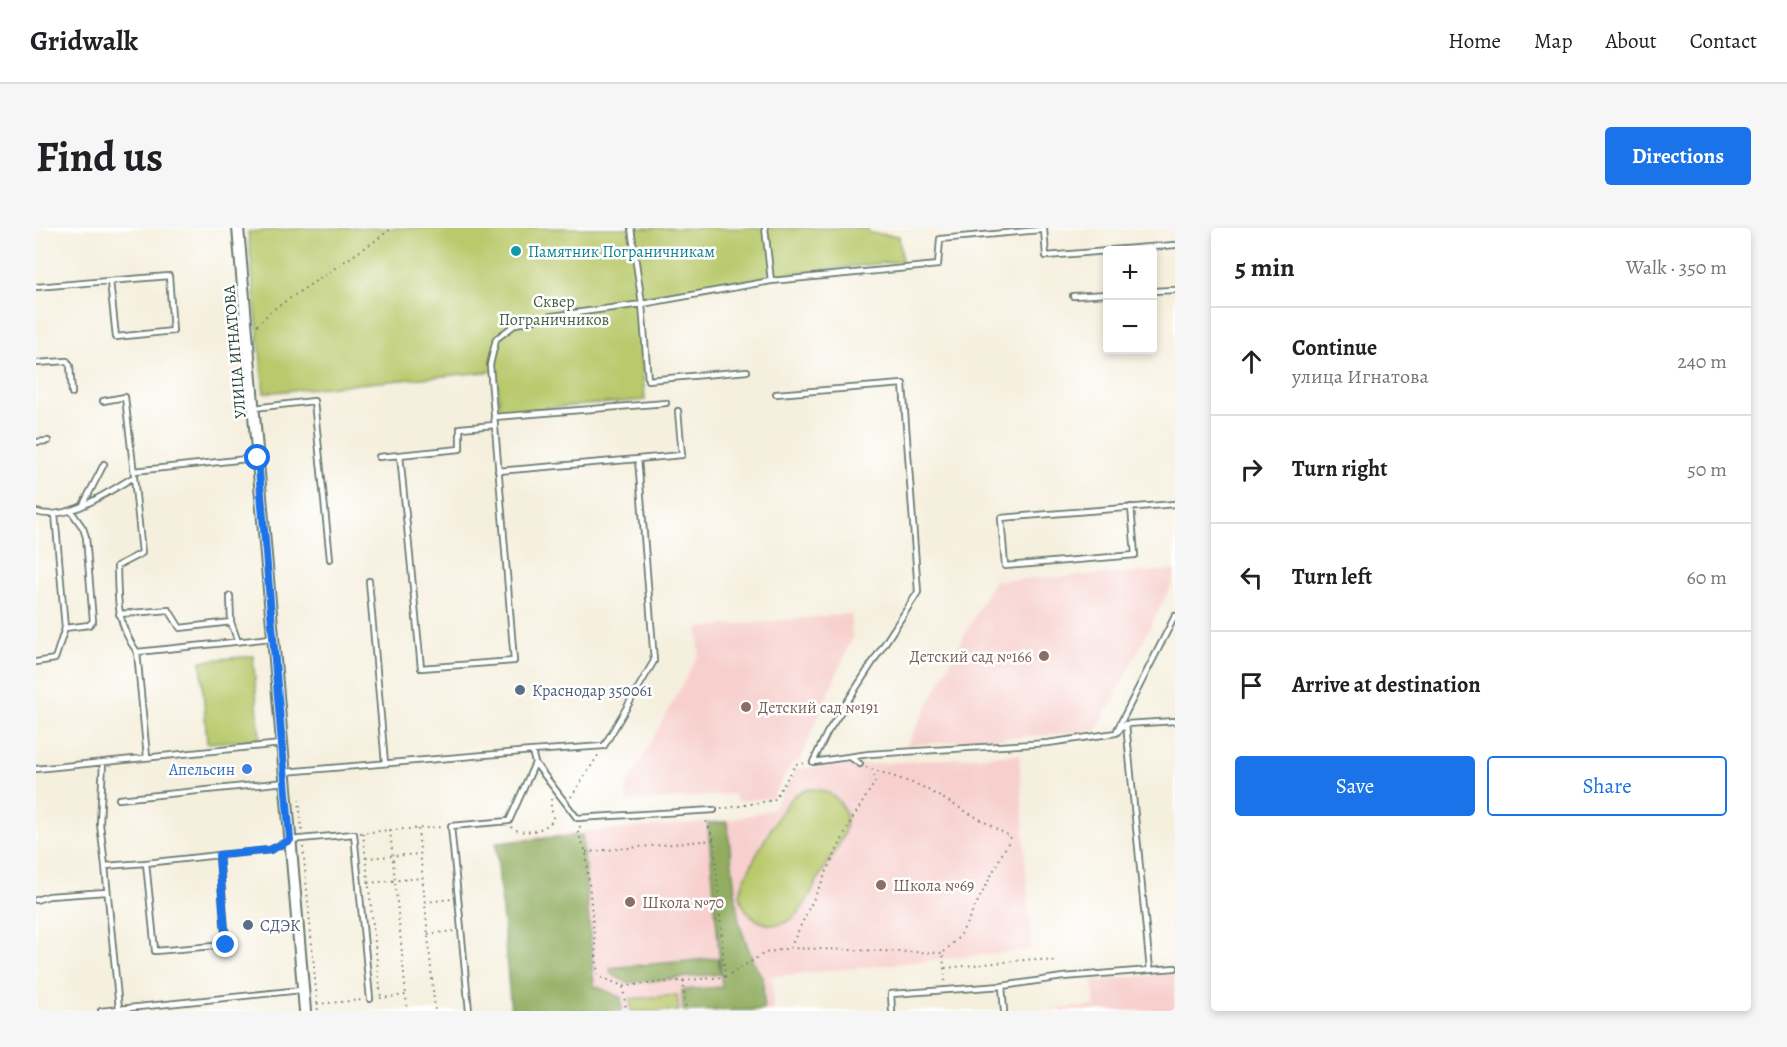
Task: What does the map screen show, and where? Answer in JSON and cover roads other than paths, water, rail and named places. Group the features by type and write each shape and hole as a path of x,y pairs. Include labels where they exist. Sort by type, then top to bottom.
{"street":[{"name":"УЛИЦА ИГНАТОВА","path":"238,228 305,1011"}],"lane":[{"path":"632,228 642,304 648,380 747,370"},
{"path":"765,228 771,281"},
{"path":"400,455 421,668 514,661 490,365 496,339 516,324 552,316 642,304 771,281 938,265 940,239 1044,230 1046,256 1103,251"},
{"path":"1157,247 1175,246"},
{"path":"36,287 169,276 174,331 116,337 110,281"},
{"path":"1157,291 1175,290"},
{"path":"1073,296 1103,294"},
{"path":"36,363 67,361 70,366 72,393"},
{"path":"776,394 903,384 918,592 827,733 813,762 869,754 1048,743 1116,733 1126,724 1175,721"},
{"path":"103,401 124,397 134,474 142,553 117,566 119,614 129,640 137,652 147,757"},
{"path":"254,408 314,401 330,559"},
{"path":"494,417 666,403"},
{"path":"498,471 682,455 678,411"},
{"path":"379,456 459,449 460,428 495,425"},
{"path":"36,442 48,441"},
{"path":"36,512 55,514 71,511 134,474 258,458"},
{"path":"119,799 385,763 604,746 654,661 638,459"},
{"path":"83,505 104,464"},
{"path":"1131,507 1135,555 1005,566 1001,518 1131,507 1175,504"},
{"path":"65,628 89,626 93,621 86,537 83,528 71,511"},
{"path":"36,662 55,659 65,628 55,514"},
{"path":"369,581 385,763"},
{"path":"230,596 231,622 238,642"},
{"path":"119,614 169,610 180,628 231,622"},
{"path":"1116,733 1175,616"},
{"path":"137,652 272,638"},
{"path":"1126,724 1150,970"},
{"path":"36,769 282,744"},
{"path":"532,751 535,763 577,818 714,810"},
{"path":"850,757 860,764"},
{"path":"103,762 100,824 119,1009"},
{"path":"469,1011 451,826 509,821 535,763"},
{"path":"105,866 270,850 290,840 354,834 370,999"},
{"path":"146,863 155,951 226,945 219,855"},
{"path":"36,900 49,896 106,892"},
{"path":"892,1011 891,994 1002,986 1063,977 1175,968"},
{"path":"1002,986 1005,1011"},
{"path":"101,1011 303,990"}],"place":[{"name":"Памятник Пограничникам","path":"516,251"},
{"name":"Детский сад №166","path":"1044,656"},
{"name":"Краснодар 350061","path":"520,690"},
{"name":"Детский сад №191","path":"746,707"},
{"name":"Апельсин","path":"247,769"},
{"name":"Школа №69","path":"881,885"},
{"name":"Школа №70","path":"630,902"},
{"name":"СДЭК","path":"248,925"}],"park label":[{"name":"Сквер Пограничников","path":"554,310"}]}
